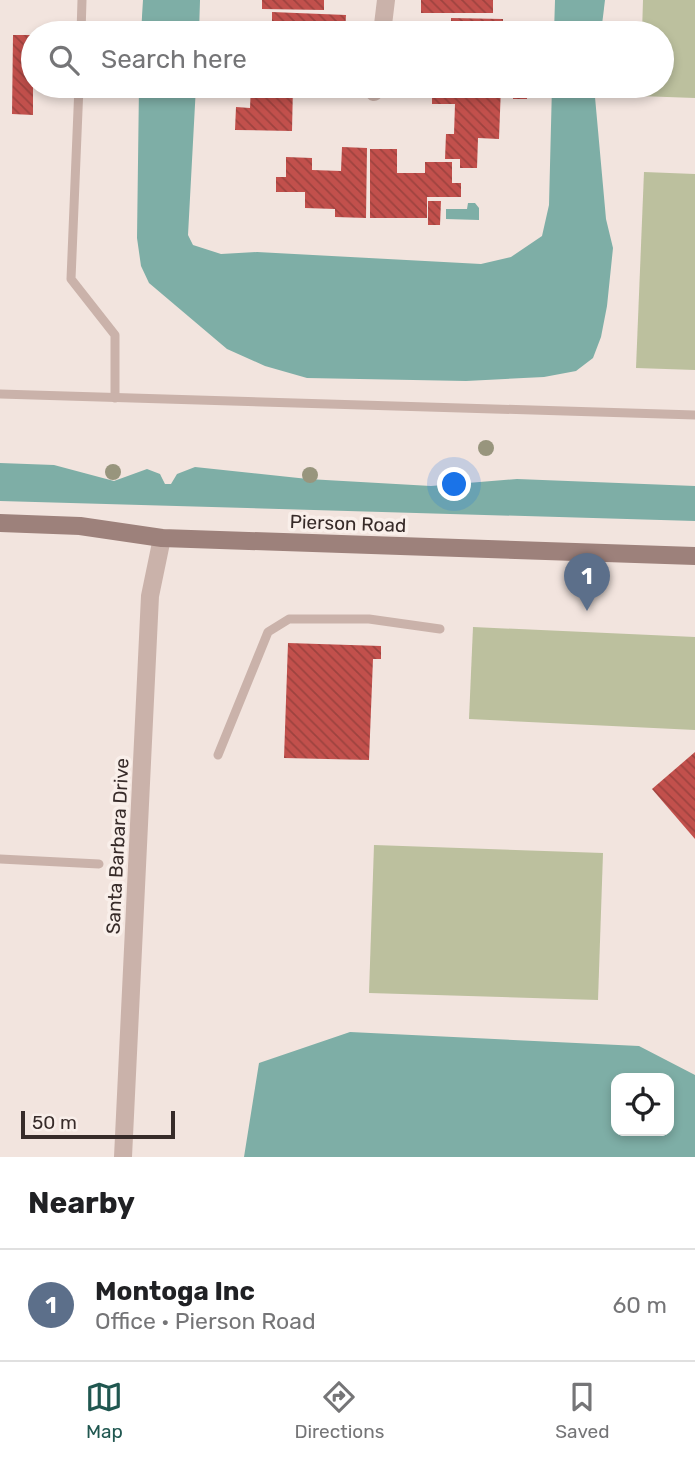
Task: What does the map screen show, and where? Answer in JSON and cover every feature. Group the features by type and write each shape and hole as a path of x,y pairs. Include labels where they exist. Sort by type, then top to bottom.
{"street":[{"path":"383,21 386,0"},
{"name":"Pierson Road","path":"0,523 80,526 162,538 695,556"},
{"name":"Santa Barbara Drive","path":"123,1157 150,596 162,538"}],"lane":[{"path":"81,21 82,0"},
{"path":"79,98 71,279 115,335 115,398"},
{"path":"0,394 695,415"},
{"path":"218,755 268,632 289,619 369,619 440,629"},
{"path":"0,859 99,864"}],"green space":[{"path":"643,0 695,0 695,98 674,97 674,21 642,21"},
{"path":"644,172 695,174 695,370 636,368"},
{"path":"473,627 695,637 695,730 469,719"},
{"path":"374,845 603,853 598,1000 369,993"}],"water":[{"path":"143,0 200,0 199,21 142,21"},
{"path":"555,0 605,0 602,21 554,21"},
{"path":"139,98 195,98 188,235 193,245 221,254 257,252 481,264 511,257 542,236 549,205 552,98 595,98 606,219 613,248 601,337 593,358 576,371 544,377 466,381 307,378 265,366 227,349 149,283 141,266 137,238"},
{"path":"468,203 475,203 479,208 479,220 446,219 446,209 467,209"},
{"path":"0,463 54,465 114,481 147,469 160,474 165,484 171,484 177,474 195,467 308,479 431,486 517,479 695,486 695,521 0,501"},
{"path":"350,1032 639,1046 695,1075 695,1157 244,1157 259,1063"}],"building":[{"path":"262,0 324,0 324,10 262,9"},
{"path":"421,0 493,0 493,13 421,13"},
{"path":"272,12 346,15 346,21 272,21"},
{"path":"451,18 503,19 503,21 451,21"},
{"path":"13,35 21,35 21,98 33,98 33,115 12,114"},
{"path":"250,98 293,98 292,131 235,130 236,107 250,108"},
{"path":"432,98 501,98 499,139 478,138 477,168 460,168 460,159 445,159 446,134 454,134 455,104 432,104"},
{"path":"342,147 367,148 366,218 335,217 335,209 305,208 305,192 276,192 276,177 286,177 286,157 312,158 312,170 341,171"},
{"path":"370,149 397,149 397,173 425,173 425,162 452,162 452,183 461,183 461,197 427,197 427,218 370,218"},
{"path":"428,201 441,201 440,225 428,225"},
{"path":"288,643 381,646 381,659 373,659 369,760 284,758"},
{"path":"695,752 695,839 652,789"}],"place":[{"name":"Montoga Inc","path":"587,611"}]}
